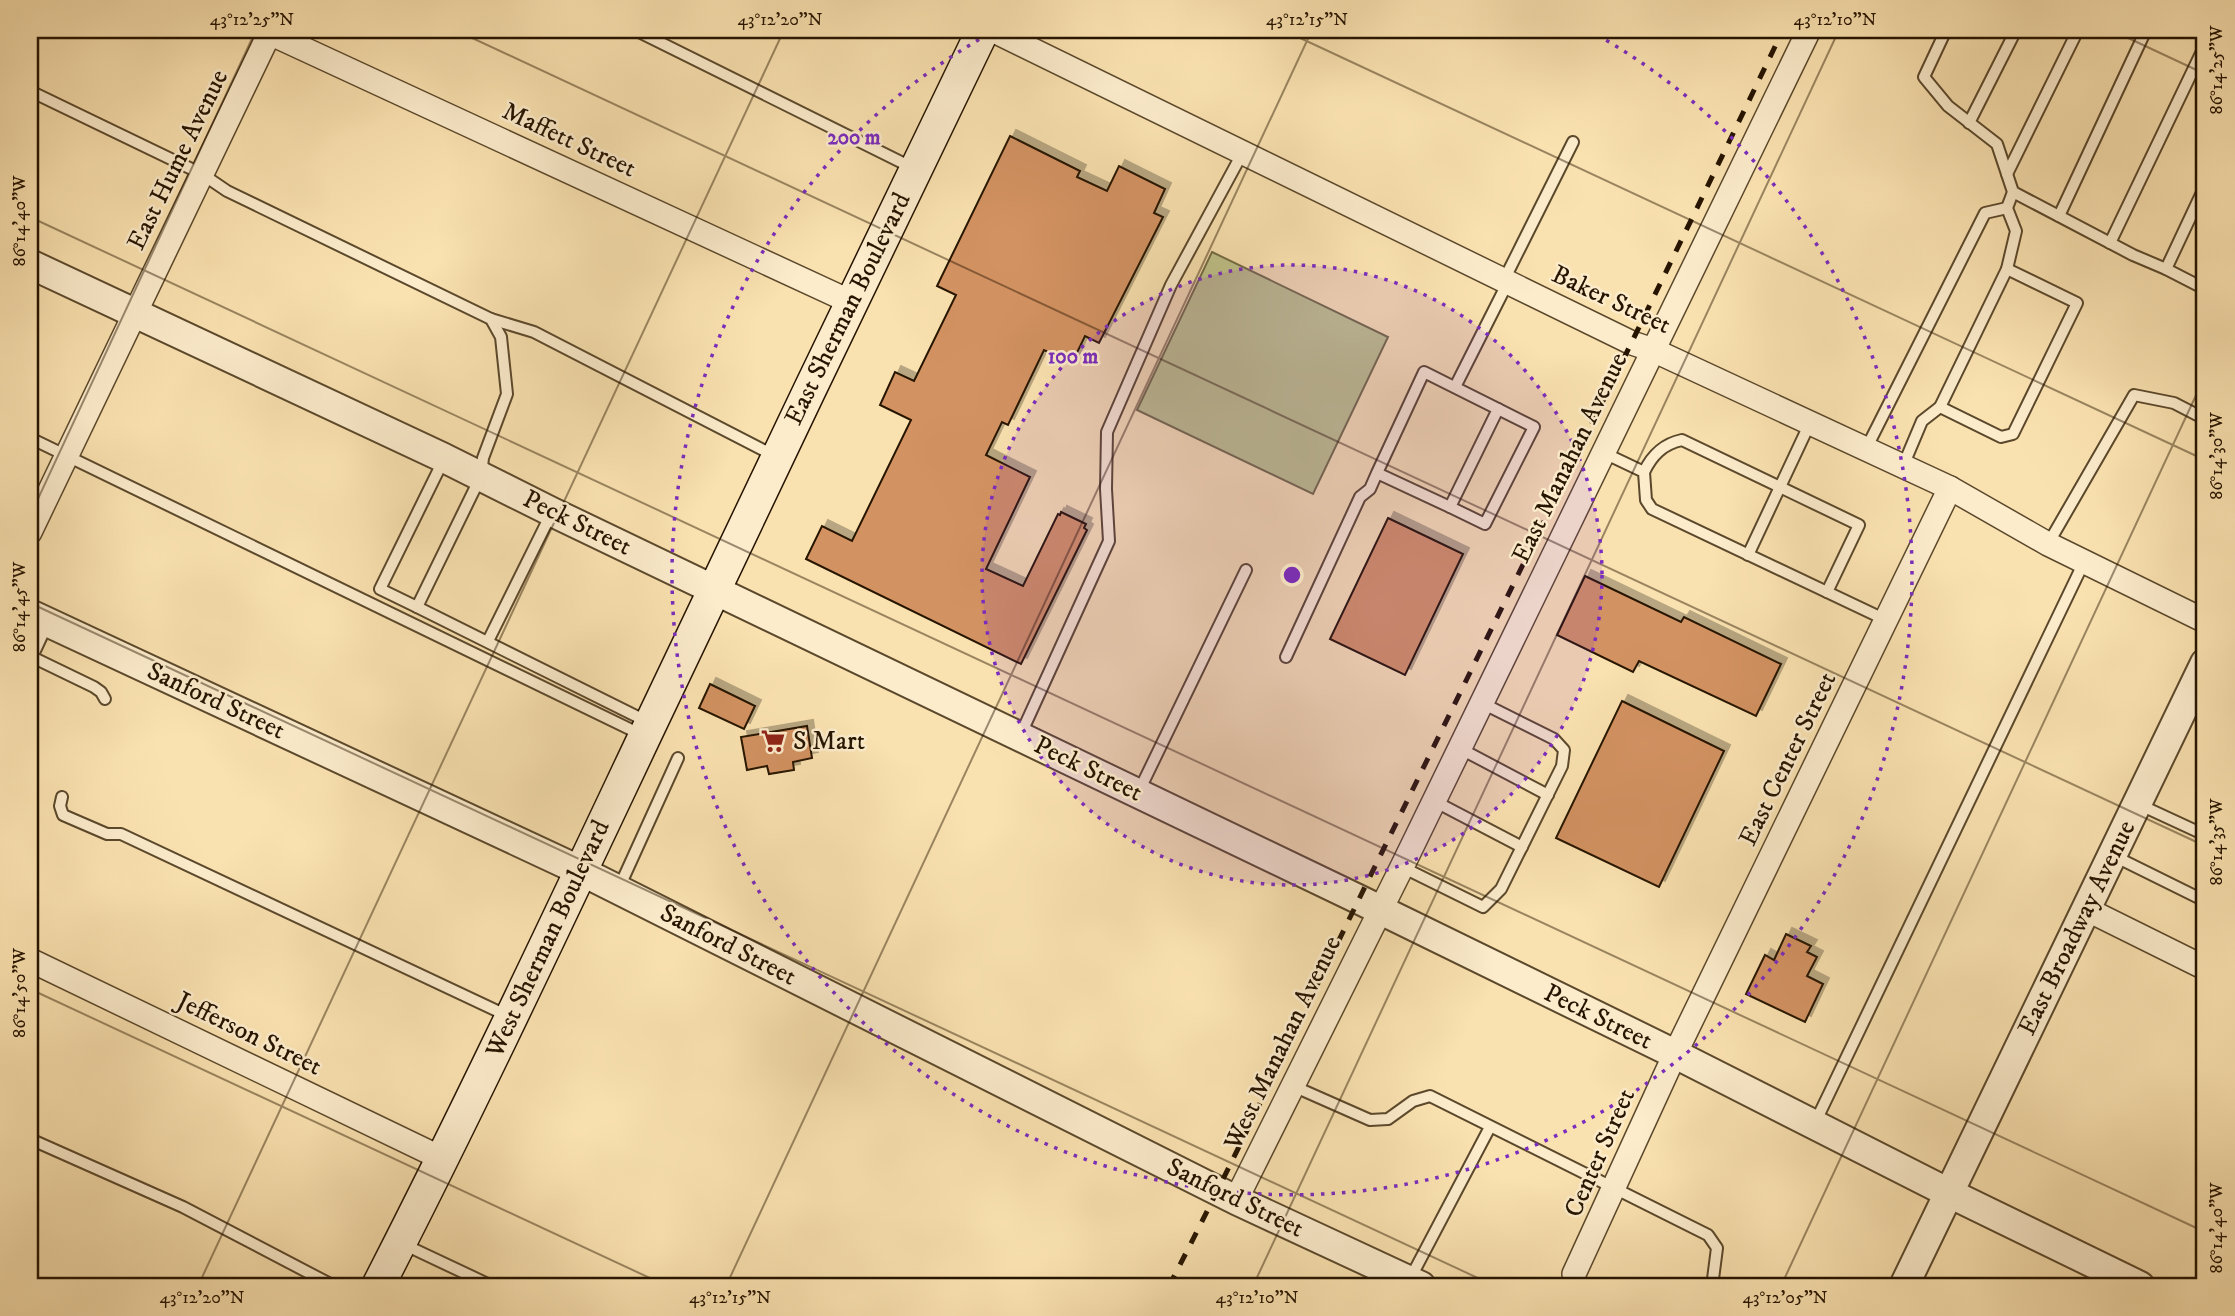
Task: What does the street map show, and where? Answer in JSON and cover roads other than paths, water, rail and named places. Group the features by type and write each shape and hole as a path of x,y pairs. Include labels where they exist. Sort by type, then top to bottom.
{"main road":[{"name":"East Sherman Boulevard","path":"716,590 983,30"},
{"name":"West Sherman Boulevard","path":"378,1286 443,1159 716,590"}],"street":[{"name":"Baker Street","path":"992,30 1632,343 1653,350 1950,488 2048,544 2205,621"},
{"name":"East Manahan Avenue","path":"1380,911 1809,30"},
{"name":"East Hume Avenue","path":"30,531 268,31"},
{"name":"Maffett Street","path":"268,31 851,302"},
{"name":"Peck Street","path":"30,264 444,458 1138,793 1675,1054 2140,1286"},
{"name":"East Center Street","path":"1675,1054 1950,488"},
{"name":"Sanford Street","path":"39,618 581,871 1236,1200 1415,1283"},
{"name":"East Broadway Avenue","path":"1904,1286 2205,663"},
{"path":"2085,909 2205,968"},
{"name":"West Manahan Avenue","path":"1236,1200 1380,911"},
{"name":"Jefferson Street","path":"30,960 443,1159"},
{"name":"Center Street","path":"1572,1280 1675,1054"}],"lane":[{"path":"635,30 915,169"},
{"path":"1903,466 1922,421 1940,407 2007,269 2016,231 2007,208 2013,192 1997,144 1948,106 1924,76 1946,30"},
{"path":"1969,123 2016,30"},
{"path":"2007,174 2078,30"},
{"path":"2059,216 2147,30"},
{"path":"2110,243 2205,45"},
{"path":"30,91 202,174 227,191 491,319 534,332 778,457"},
{"path":"1455,387 1573,142"},
{"path":"1020,736 1109,541 1106,489 1108,432 1171,285 1242,152"},
{"path":"2166,270 2205,186"},
{"path":"2013,192 2205,289"},
{"path":"1866,449 1986,213 2007,208"},
{"path":"1940,407 2001,438 2013,434 2077,303 2007,269"},
{"path":"417,607 481,476 483,458 507,394 501,337 491,319"},
{"path":"1286,657 1360,497 1370,489 1377,473 1424,372 1534,426 1485,524 1377,473"},
{"path":"2048,544 2134,395 2174,404 2205,419"},
{"path":"1450,507 1498,409"},
{"path":"1748,555 1811,423"},
{"path":"30,438 648,730"},
{"path":"1827,592 1859,526 1682,440 1667,443 1650,460 1644,472 1646,500 1653,509 1748,555 1886,620"},
{"path":"1604,453 1644,472"},
{"path":"444,458 380,589 488,641 648,730"},
{"path":"488,641 552,512"},
{"path":"1814,1125 2084,562"},
{"path":"1138,793 1246,570"},
{"path":"39,618 32,657 94,687 102,692 105,699"},
{"path":"1402,867 1483,907 1500,889 1548,795 1562,766 1564,750 1554,739 1482,703"},
{"path":"1460,748 1548,795"},
{"path":"618,890 678,758"},
{"path":"62,797 60,806 63,815 107,834 121,834 511,1017"},
{"path":"1434,801 1522,847"},
{"path":"2137,803 2205,835"},
{"path":"2112,855 2205,901"},
{"path":"1293,1086 1370,1119 1388,1119 1413,1101 1430,1096 1708,1234 1717,1248 1713,1279 1709,1286"},
{"path":"1415,1283 1490,1127"},
{"path":"30,1139 183,1208 334,1286"},
{"path":"401,1242 492,1286"}],"railway":[{"path":"1169,1286 1783,30"}],"place":[{"name":"S Mart","path":"773,741"}]}
